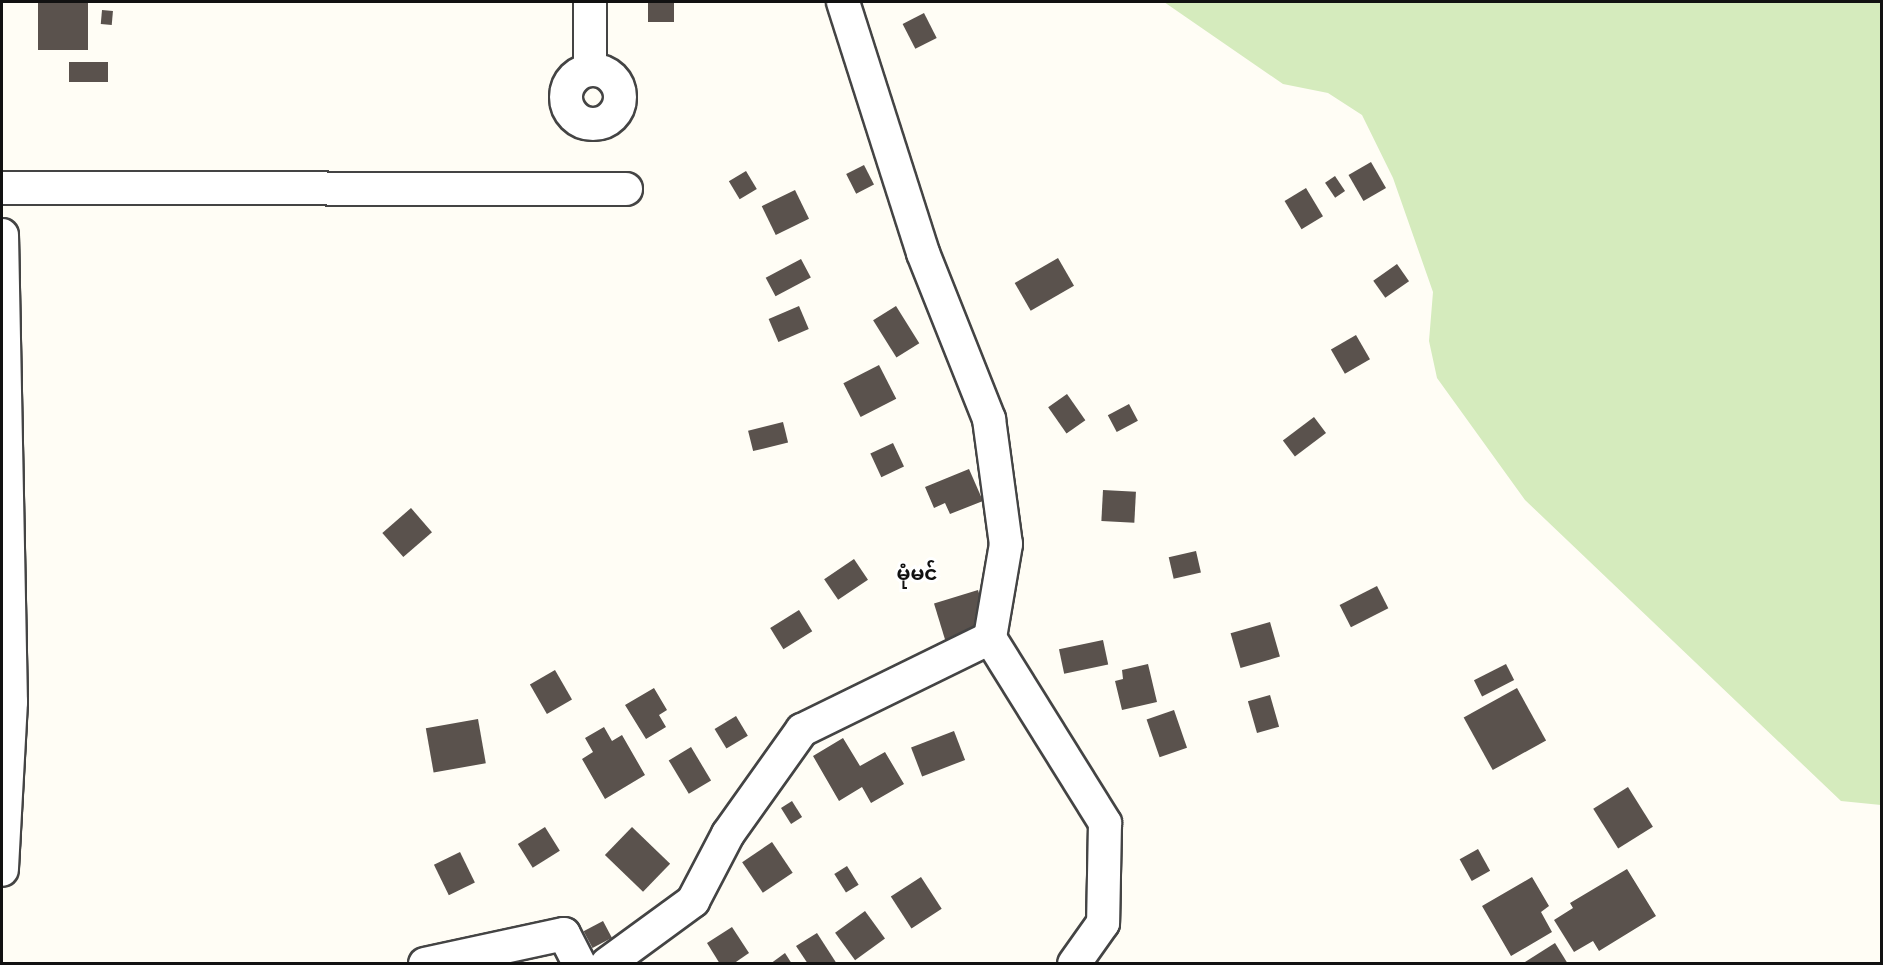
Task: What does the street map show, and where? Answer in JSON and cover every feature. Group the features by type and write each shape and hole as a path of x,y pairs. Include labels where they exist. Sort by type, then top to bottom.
{"street":[{"path":"590,2 590,70"},
{"path":"843,2 923,253 989,419 1006,544 990,638 1105,823 1103,923 1074,963"},
{"path":"2,188 626,189"},
{"path":"2,235 11,702 2,870"},
{"path":"607,963 693,901 728,834 802,730 990,638"},
{"path":"425,963 564,934 579,963"}],"green space":[{"path":"1164,2 1881,2 1881,805 1841,801 1525,500 1437,378 1429,341 1433,292 1393,178 1362,115 1328,93 1283,84"}],"building":[{"path":"38,2 88,2 88,50 38,50"},
{"path":"648,2 674,2 674,22 648,22"},
{"path":"102,10 113,11 112,25 101,24"},
{"path":"924,13 937,38 915,49 903,24"},
{"path":"69,62 108,62 108,82 69,82"},
{"path":"1371,162 1386,188 1363,201 1348,175"},
{"path":"864,165 874,185 856,194 846,174"},
{"path":"746,171 757,189 740,199 729,181"},
{"path":"1335,176 1345,191 1335,198 1325,183"},
{"path":"1306,188 1323,216 1302,229 1285,201"},
{"path":"795,190 809,219 776,235 762,206"},
{"path":"1058,258 1074,286 1031,311 1015,283"},
{"path":"801,259 811,278 776,296 766,278"},
{"path":"1397,264 1409,281 1385,298 1373,281"},
{"path":"799,306 809,329 778,342 769,319"},
{"path":"896,306 919,343 896,358 873,320"},
{"path":"1356,335 1370,359 1345,374 1331,350"},
{"path":"879,365 896,399 861,417 843,383"},
{"path":"1067,394 1085,420 1067,433 1048,407"},
{"path":"1129,404 1138,421 1117,432 1108,415"},
{"path":"1314,417 1326,433 1295,456 1283,440"},
{"path":"783,422 788,442 753,451 748,431"},
{"path":"893,443 904,467 881,477 870,454"},
{"path":"969,469 983,501 950,514 945,503 934,508 925,487"},
{"path":"1103,490 1136,492 1134,523 1101,521"},
{"path":"411,508 432,532 403,557 382,533"},
{"path":"1196,551 1201,572 1174,579 1169,557"},
{"path":"854,559 868,580 838,600 824,579"},
{"path":"1377,586 1388,608 1351,627 1340,605"},
{"path":"978,590 989,627 945,641 934,603"},
{"path":"799,610 812,631 783,649 770,628"},
{"path":"1270,622 1280,657 1241,668 1231,633"},
{"path":"1103,640 1108,664 1064,674 1059,649"},
{"path":"1148,664 1157,702 1122,710 1115,681 1123,679 1122,670"},
{"path":"1506,664 1514,680 1482,696 1474,680"},
{"path":"555,670 572,699 547,714 530,684"},
{"path":"654,688 667,710 659,715 666,727 646,739 625,705"},
{"path":"1517,688 1546,740 1493,770 1464,718"},
{"path":"1270,695 1279,727 1257,733 1248,701"},
{"path":"1174,710 1187,748 1160,757 1147,719"},
{"path":"736,716 748,736 726,749 715,729"},
{"path":"478,719 486,763 434,773 426,728"},
{"path":"604,727 612,741 622,735 645,775 605,799 582,759 593,752 585,738"},
{"path":"954,731 965,760 922,776 911,747"},
{"path":"843,738 860,766 885,752 904,784 871,803 862,787 839,801 813,756"},
{"path":"691,747 711,780 689,794 669,760"},
{"path":"1628,787 1653,827 1618,849 1593,809"},
{"path":"792,801 802,817 791,824 781,808"},
{"path":"545,827 560,851 533,868 518,844"},
{"path":"632,827 670,864 643,892 605,855"},
{"path":"772,842 793,873 763,893 742,862"},
{"path":"1478,849 1490,871 1472,881 1460,859"},
{"path":"460,852 475,883 449,895 434,865"},
{"path":"847,866 859,885 846,893 834,874"},
{"path":"1627,869 1656,916 1599,951 1593,941 1574,952 1554,920 1573,908 1570,903"},
{"path":"921,877 942,909 912,928 891,897"},
{"path":"1532,877 1549,906 1541,912 1552,932 1511,956 1482,906"},
{"path":"865,911 885,939 855,960 835,933"},
{"path":"603,921 612,938 592,948 584,931"},
{"path":"732,927 749,953 733,964 720,964 707,943"},
{"path":"817,933 837,964 808,964 796,946"},
{"path":"1555,943 1568,964 1526,964 1525,962"},
{"path":"785,953 792,964 770,964"}],"district":[{"name":"မုံမင်","path":"917,572"}]}
